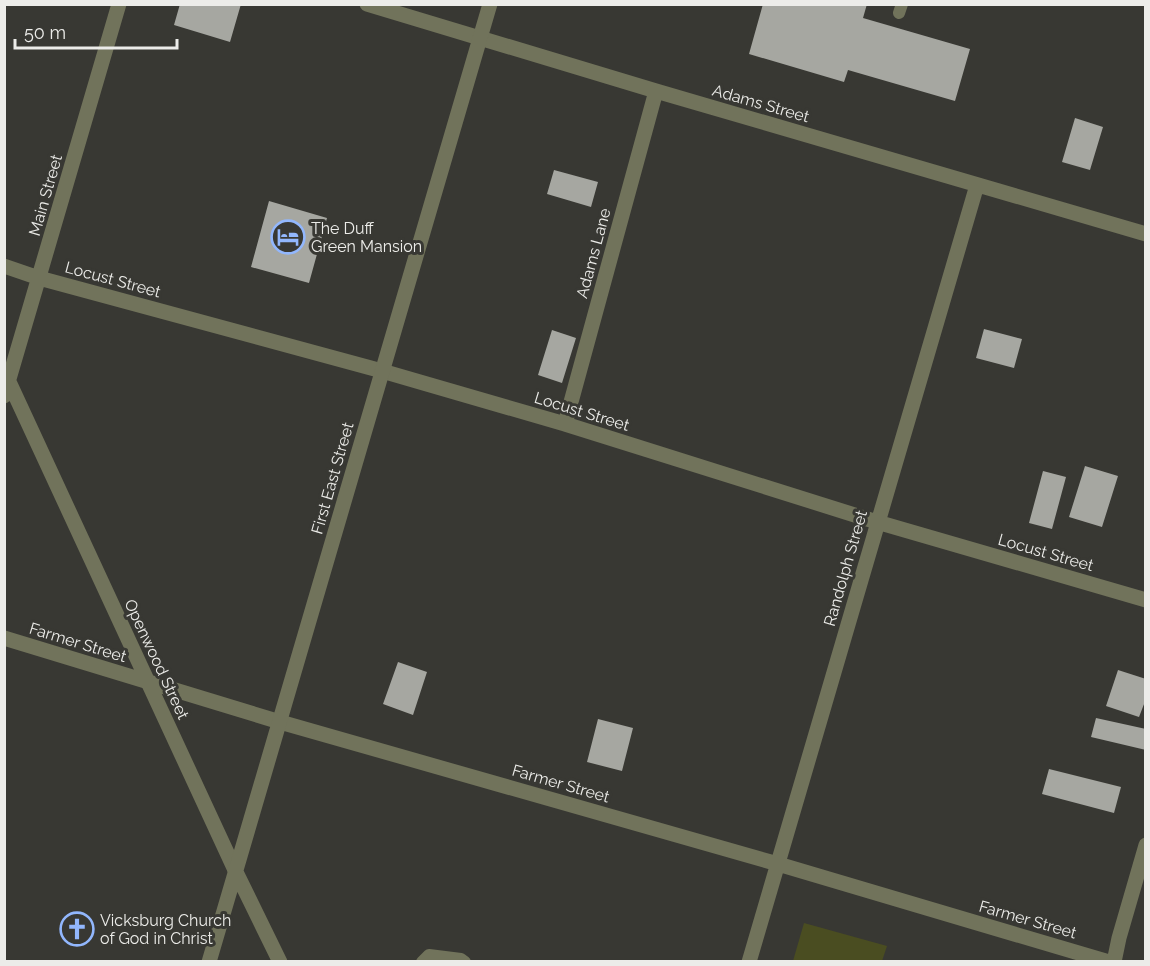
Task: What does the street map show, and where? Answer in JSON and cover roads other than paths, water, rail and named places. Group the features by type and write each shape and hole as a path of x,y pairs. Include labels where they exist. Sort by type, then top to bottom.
{"street":[{"name":"Main Street","path":"4,396 7,376 39,278 119,4"},
{"name":"Adams Street","path":"367,4 656,92 1146,234"},
{"name":"First East Street","path":"208,962 490,4"},
{"name":"Adams Lane","path":"565,424 656,92"},
{"name":"Randolph Street","path":"749,962 977,185"},
{"name":"Locust Street","path":"4,266 39,278 565,424 877,522 1146,600"},
{"name":"Openwood Street","path":"7,376 235,870 280,962"},
{"name":"Farmer Street","path":"4,638 280,722 778,864 1109,962"},
{"path":"1114,962 1146,845"}],"lane":[{"path":"422,962 429,955 461,959 465,962"}],"place":[{"name":"The Duff Green Mansion","path":"288,237"},
{"name":"Vicksburg Church of God in Christ","path":"77,929"}]}
